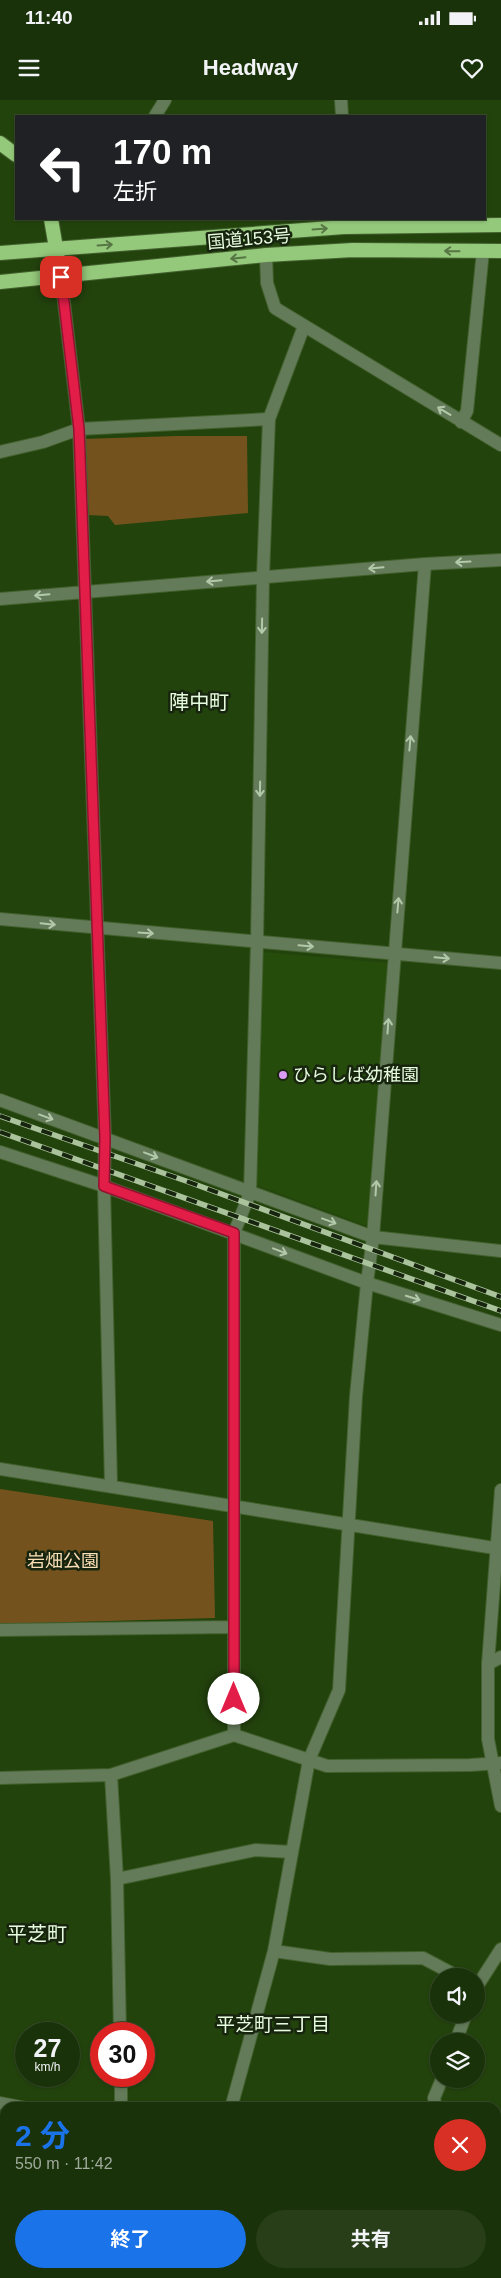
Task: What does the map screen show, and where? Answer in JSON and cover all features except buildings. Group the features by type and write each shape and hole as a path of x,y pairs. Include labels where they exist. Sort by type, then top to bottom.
{"highway":[{"path":"0,143 15,154"},
{"path":"50,220 61,277"},
{"name":"国道153号","path":"0,253 344,223 501,225"},
{"name":"国道153号","path":"0,282 266,255 353,250 501,251"}],"street":[{"path":"156,115 165,100"},
{"path":"341,100 342,115"},
{"path":"461,422 467,411 483,251"},
{"path":"266,255 267,283 275,308 501,445"},
{"path":"61,277 79,429 105,1138 104,1186 111,1486"},
{"path":"234,1735 234,1233 250,1193 257,942 263,577 269,419 304,326"},
{"path":"0,452 43,442 79,429 269,419"},
{"path":"0,599 425,564 501,560"},
{"path":"233,2102 274,1951 309,1760 339,1690 356,1396 372,1237 425,564"},
{"path":"0,919 501,963"},
{"path":"0,1100 372,1237 501,1252"},
{"path":"0,1152 104,1186 367,1283 501,1325"},
{"path":"0,1469 499,1549"},
{"path":"501,1490 499,1549 488,1664 488,1738 496,1763 501,1806"},
{"path":"0,1630 234,1627"},
{"path":"488,1664 501,1657"},
{"path":"0,1778 111,1775 234,1735 327,1766 470,1765 496,1763"},
{"path":"111,1775 117,1879 120,2022"},
{"path":"117,1879 255,1850 292,1852"},
{"path":"485,1973 501,1949"},
{"path":"274,1951 330,1959 423,1958 442,1968"},
{"path":"121,2087 121,2102"},
{"path":"435,2102 434,2098 438,2088"}],"shaded area":[{"path":"261,952 388,963 367,1226 256,1185"}],"green space":[{"path":"247,436 248,513 115,525 108,516 87,515 82,439"},
{"name":"岩畑公園","path":"0,1489 213,1521 215,1618 0,1624"}],"railway":[{"path":"0,1116 186,1181 501,1297"},
{"path":"0,1132 501,1311"}],"place":[{"name":"ひらしば幼稚園","path":"283,1075"}],"district":[{"name":"陣中町","path":"199,702"},
{"name":"平芝町","path":"37,1934"},
{"name":"平芝町三丁目","path":"273,2024"}],"route":[{"path":"61,277 79,429 105,1138 104,1186 234,1233 234,1699"}]}
